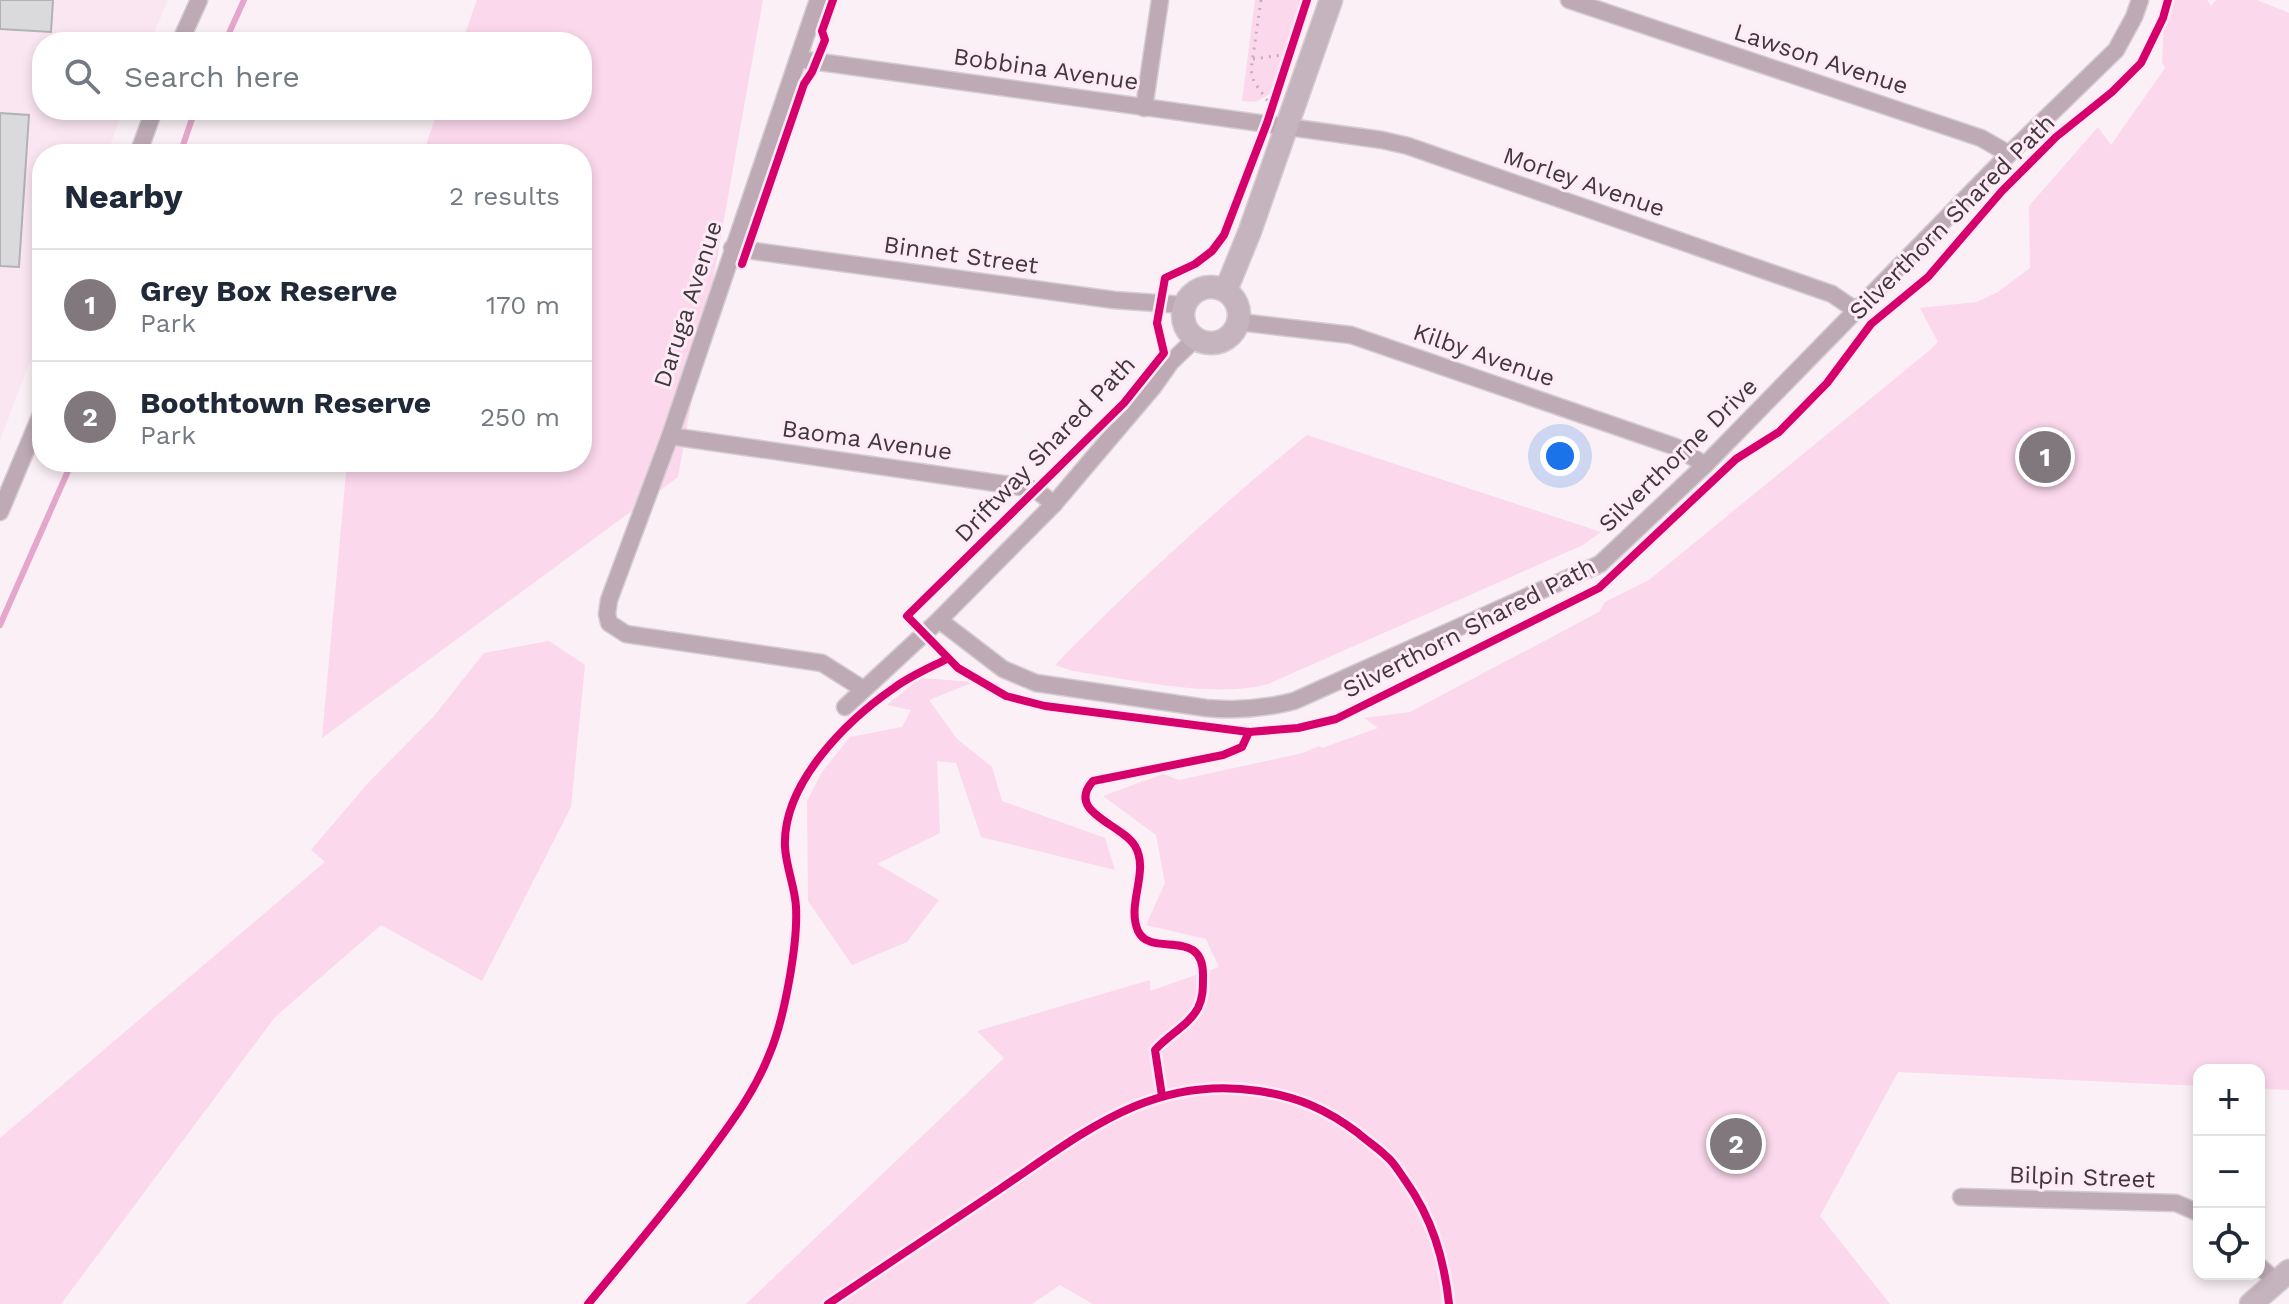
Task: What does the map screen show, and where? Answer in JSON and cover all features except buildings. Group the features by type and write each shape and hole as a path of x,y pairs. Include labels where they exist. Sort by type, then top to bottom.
{"street":[{"path":"185,32 199,0"},
{"name":"Daruga Avenue","path":"818,0 670,436 609,600 607,614 609,623 626,634 822,663 863,689"},
{"path":"1144,108 1160,0"},
{"path":"1226,290 1250,231 1275,119 1331,0"},
{"name":"Lawson Avenue","path":"1569,0 1981,138 2009,154"},
{"name":"Silverthorne Drive","path":"939,620 1003,669 1036,683 1206,708 1235,711 1262,709 1294,701 1600,564 1705,465 2009,154 2116,50 2140,0"},
{"name":"Bobbina Avenue","path":"798,59 1144,108 1275,119"},
{"name":"Morley Avenue","path":"1275,119 1408,146 1832,294 1857,311"},
{"path":"142,144 150,120"},
{"name":"Binnet Street","path":"732,248 1114,300 1184,305"},
{"path":"1205,287 1226,290 1239,310 1235,332 1212,344 1195,339 1186,329 1184,305 1189,297 1205,287"},
{"name":"Kilby Avenue","path":"1239,322 1351,335 1676,447 1705,465"},
{"path":"845,707 939,620 1054,504 1171,362 1195,339"},
{"path":"0,512 32,436"},
{"name":"Baoma Avenue","path":"670,436 1010,485 1036,490 1054,504"},
{"name":"Bilpin Street","path":"1961,1197 2176,1203 2193,1210"},
{"path":"2251,1304 2283,1277"}],"path":[{"path":"1261,0 1251,70 1254,82 1275,119"},
{"path":"1285,67 1293,40"},
{"path":"1253,59 1289,54"},
{"path":"1275,119 1276,93"}],"shaded area":[{"path":"0,0 168,0 154,32 32,32 32,120 119,120 111,144 32,144 32,356 0,440"},
{"path":"477,0 763,0 678,477 322,738 346,472 592,472 592,144 426,144 435,120 592,120 592,32 466,32"},
{"path":"1255,0 1302,0 1271,93 1256,102 1242,101"},
{"path":"2165,0 2207,0 2211,6 2216,0 2257,0 2289,13 2289,1090 2265,1089 2265,1064 2193,1064 2193,1086 1898,1072 1820,1216 1890,1304 1093,1304 1060,1285 1032,1304 746,1304 1004,1058 977,1031 1150,980 1150,991 1219,967 1206,939 1146,925 1165,883 1156,835 1103,796 1163,774 1179,780 1303,753 1378,728 1364,718 1410,712 1599,612 1605,602 1649,580 1938,342 1920,308 1977,302 1998,292 2030,268 2029,206 2098,127 2111,145 2165,68 2162,62"},
{"path":"1307,435 1601,532 1583,545 1268,684 1246,688 1198,689 1073,671 1055,665 1178,547"},
{"path":"549,641 585,665 571,807 482,981 381,925 275,1017 61,1304 0,1304 0,1138 325,862 311,850 368,783 434,716 484,653"},
{"path":"920,678 974,682 929,700 957,739 992,767 1002,801 1105,838 1115,870 981,837 956,763 937,761 940,833 877,864 939,900 907,942 852,965 808,901 807,801 822,772 850,737 902,727 911,710 887,705"}],"waterway":[{"path":"230,32 244,0"},
{"path":"183,144 192,120"},
{"path":"0,625 68,472"}],"cycle path":[{"path":"742,264 804,84 825,40 822,31 833,0"},
{"name":"Silverthorn Shared Path","path":"1307,0 1267,123 1224,235 1212,251 1195,264 1165,278 1157,323 1164,353 1124,403 907,616 958,668 1006,696 1045,706 1249,732 1298,728 1336,719 1599,588 1736,459 1779,432 1827,383 1871,324 1928,277 2002,191 2056,137 2112,92 2141,63 2163,18 2168,0"},
{"path":"588,1304 726,1130 750,1094 769,1055 785,1003 795,941 796,907 785,847 787,823 794,800 806,778 820,756 856,718 906,680 947,659"},
{"path":"1162,1096 1155,1050 1198,1008 1203,989 1201,962 1196,952 1187,947 1154,943 1138,931 1135,910 1139,856 1128,838 1091,809 1086,801 1086,792 1093,781 1223,755 1242,747 1249,732"},
{"path":"828,1304 1090,1129 1152,1100 1185,1091 1221,1088 1259,1091 1311,1105 1358,1133 1389,1158 1423,1209 1440,1255 1449,1304"}],"place":[{"name":"Grey Box Reserve","path":"2045,457"},
{"name":"Boothtown Reserve","path":"1736,1144"}]}
